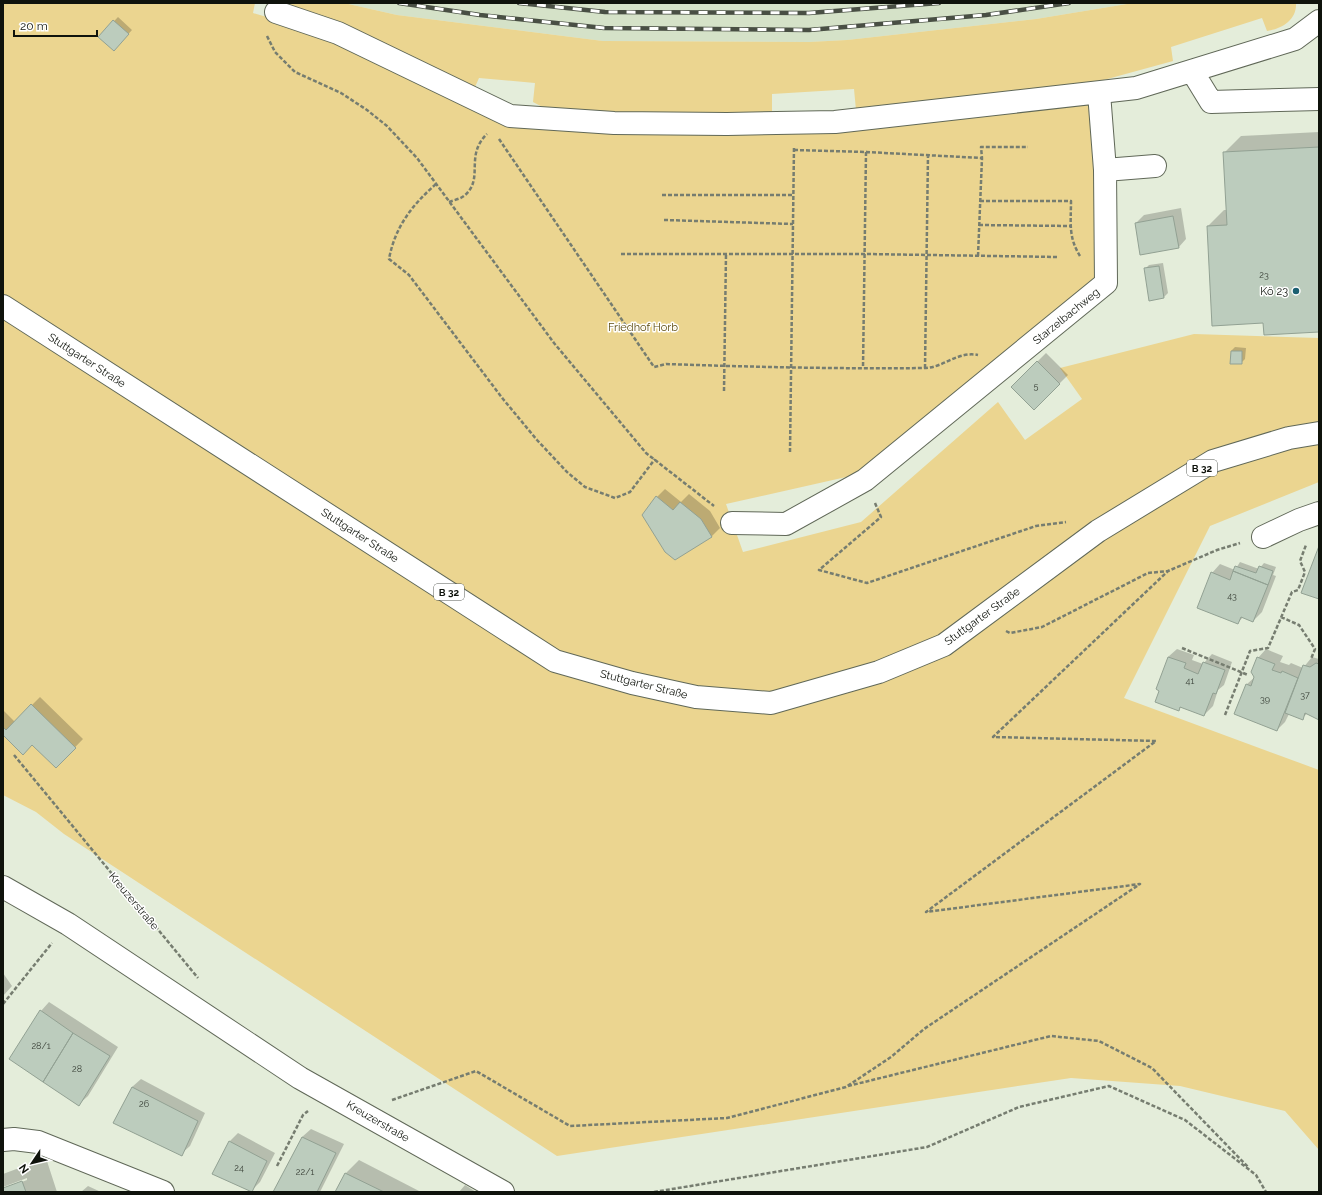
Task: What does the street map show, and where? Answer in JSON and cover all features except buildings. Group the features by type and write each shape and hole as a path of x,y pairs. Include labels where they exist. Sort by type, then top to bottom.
{"street":[{"path":"276,12 338,33 499,122 614,123 795,123 857,120 1136,88 1295,39 1319,21"},
{"path":"1192,71 1211,102 1319,99"},
{"name":"Starzelbachweg","path":"732,523 786,524 865,480 1106,283 1106,170 1099,93"},
{"path":"1106,170 1155,166"},
{"name":"Stuttgarter Straße","path":"3,306 555,661 632,683 696,697 771,703 879,672 944,645 1098,531 1213,461 1289,438 1319,433"},
{"path":"1263,536 1319,513"},
{"name":"Kreuzerstraße","path":"3,887 68,924 300,1078 503,1192"},
{"path":"7,1135 38,1142 163,1192"}],"path":[{"path":"266,33 275,52 295,72 341,93 368,110 387,126 417,158 554,343 646,452 721,512 732,523"},
{"path":"449,202 464,196 470,189 474,180 475,152 478,144 499,122 654,367 666,364 791,369 925,368 934,367 968,353 1010,362"},
{"path":"790,452 795,123"},
{"path":"978,256 982,158 981,147 1028,147"},
{"path":"794,150 982,158"},
{"path":"863,368 866,152"},
{"path":"925,368 928,255 928,155"},
{"path":"436,184 406,215 396,232 389,259 409,275 537,440 567,472 585,487 615,498 630,492 655,459"},
{"path":"662,195 793,195"},
{"path":"980,201 1072,201 1071,226 1073,244 1100,288"},
{"path":"664,220 793,224"},
{"path":"979,225 1071,226"},
{"path":"724,391 723,366 726,253"},
{"path":"621,254 793,253 1058,258"},
{"path":"865,480 881,517 819,570 867,583 1036,526 1072,521"},
{"path":"1225,715 1250,651 1268,648 1292,592 1298,590 1305,572 1300,561 1319,513"},
{"path":"984,616 1010,633 1042,627 1148,574 1168,572 1217,550 1263,536"},
{"path":"846,1087 891,1057 924,1029 1140,884 926,912 1156,741 993,737 1168,572"},
{"path":"1281,617 1299,625 1315,649 1311,659"},
{"path":"1182,648 1248,675"},
{"name":"Kreuzerstraße","path":"14,755 199,979"},
{"path":"3,1004 68,924"},
{"path":"360,1111 476,1071 570,1126 727,1118 1050,1036 1099,1040 1152,1068 1256,1175 1266,1192"},
{"path":"654,1192 927,1147 1019,1106 1109,1086 1185,1120 1256,1175"},
{"path":"277,1166 302,1115 311,1109 319,1108 329,1094"}],"shaded area":[{"path":"344,3 1133,3 1036,19 847,40 809,42 603,41 397,15"}],"green space":[{"name":"Friedhof Horb","path":"3,3 255,3 253,13 331,36 508,126 836,133 1090,104 1097,171 1099,275 855,475 726,504 743,552 861,522 998,402 1025,440 1082,399 1060,368 1194,334 1319,338 1319,482 1210,526 1124,698 1319,770 1319,1150 1285,1111 1180,1086 1071,1078 557,1156 64,834 36,812 3,795"},
{"path":"263,3 344,3 397,15 603,41 809,42 847,40 1036,19 1133,3 1296,3 1296,9 1288,23 1273,30 1267,31 1262,18 1171,47 1173,61 1100,81 856,110 854,89 772,94 772,116 554,113 533,102 535,83 479,78 475,87 336,25"}],"railway":[{"path":"399,3 480,15 604,28 809,30 986,15 1069,3"},
{"path":"519,3 605,12 809,13 939,3"}],"place":[{"name":"Kö 23","path":"1296,291"}]}
